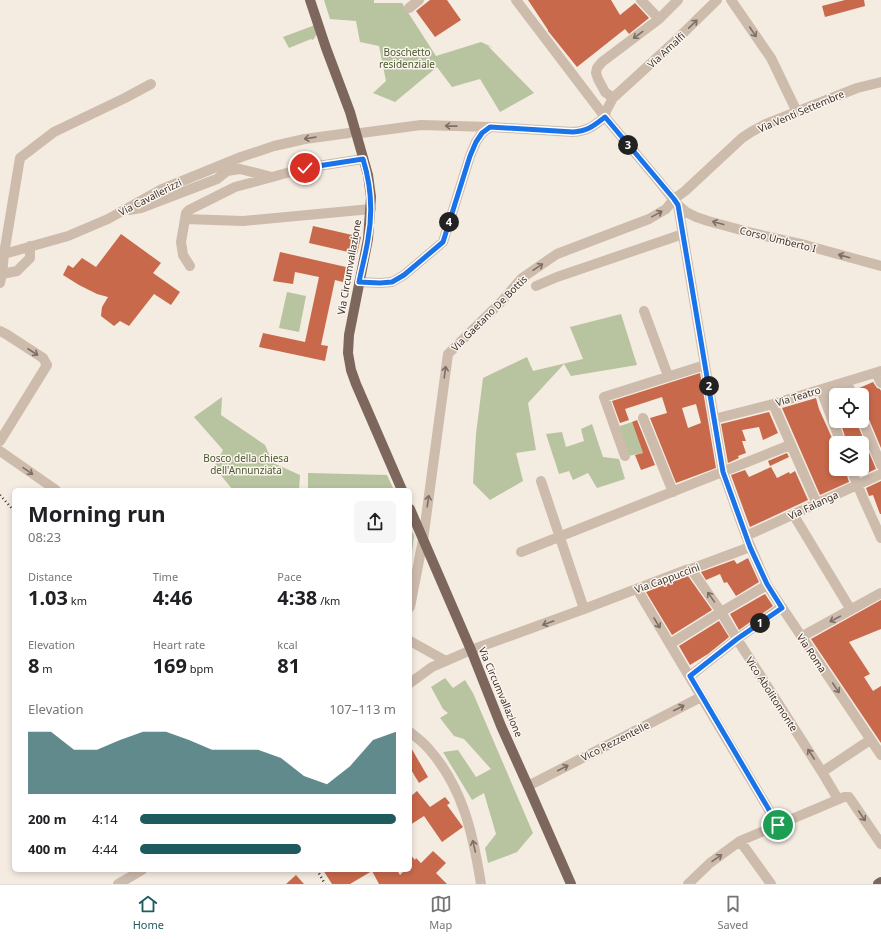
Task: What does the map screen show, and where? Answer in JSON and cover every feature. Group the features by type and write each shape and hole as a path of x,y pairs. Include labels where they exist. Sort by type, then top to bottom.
{"main road":[{"name":"Via Circumvallazione","path":"310,0 350,112 368,175 371,197 368,238 349,335 348,353 351,370 401,488"},
{"name":"Via Circumvallazione","path":"412,514 471,650 501,726 570,884"}],"street":[{"path":"409,8 419,0"},
{"path":"516,0 593,102 676,202"},
{"path":"641,0 659,19"},
{"path":"361,133 421,125 582,132 605,117 609,95 598,79 596,73 597,68 602,62 659,19 678,0"},
{"name":"Via Amalfi","path":"593,102 609,95 672,44 717,0"},
{"path":"732,0 771,58 797,112"},
{"name":"Via Venti Settembre","path":"676,202 685,191 742,138 751,132 766,124 857,88 881,82"},
{"path":"1,278 20,158 54,132 151,84"},
{"path":"359,282 392,282 404,275 443,242 473,149 482,133 490,127"},
{"name":"Via Cavallerizzi","path":"4,254 68,236 108,218 160,190 241,157 274,146 305,139 349,133"},
{"path":"190,266 183,255 181,242 186,214 189,210 235,187 272,176 305,168 363,159"},
{"path":"123,210 134,210 141,208 217,178 227,171 240,169 272,176"},
{"name":"Corso Umberto I","path":"676,202 686,212 696,217 881,266"},
{"name":"Via Roma","path":"676,202 683,234 723,472 750,547 767,584 782,608 881,755"},
{"name":"Via Gaetano De Bottis","path":"412,597 423,540 448,354 502,301 522,278 557,254 649,219 676,202"},
{"path":"185,219 243,221 371,209"},
{"path":"536,286 557,277 683,234 685,228 696,217"},
{"path":"1,278 17,271 30,258 30,246"},
{"path":"644,310 668,376"},
{"path":"0,331 43,358 47,365 0,440"},
{"path":"625,456 604,397 705,365"},
{"path":"879,372 881,383"},
{"name":"Via Teatro","path":"714,419 773,404 879,372"},
{"path":"847,382 849,388"},
{"path":"821,390 838,436"},
{"path":"773,404 816,504"},
{"path":"643,418 673,492"},
{"path":"866,428 881,465"},
{"path":"521,552 790,445"},
{"path":"0,451 53,488"},
{"name":"Via Falanga","path":"746,536 881,474"},
{"path":"854,476 881,538"},
{"path":"541,482 584,610"},
{"path":"793,514 851,610"},
{"name":"Via Cappuccini","path":"412,682 432,667 471,650 584,610 686,570 750,547"},
{"name":"Vico Abolitomonte","path":"691,569 721,612 838,799"},
{"path":"670,644 767,584"},
{"path":"637,589 778,825"},
{"path":"801,636 881,593"},
{"path":"690,676 737,639 782,608"},
{"path":"412,642 446,661"},
{"name":"Vico Pezzentelle","path":"528,786 701,697"},
{"path":"412,734 428,748 442,766 464,808 474,846 480,884"},
{"path":"822,772 870,740"},
{"path":"688,884 710,863 740,842 844,797 849,797 881,844"},
{"path":"740,842 771,884"},
{"path":"118,884 138,876"}],"green space":[{"name":"Boschetto residenziale","path":"324,0 374,0 374,3 402,3 436,56 481,42 494,48 488,46 534,93 500,112 480,79 452,87 437,67 395,102 373,93 386,81 379,46 360,42 356,21 330,19"},
{"path":"315,25 317,34 313,40 311,39 289,48 283,37"},
{"path":"287,292 306,296 299,332 279,328"},
{"path":"621,314 637,365 571,376 564,364 528,403 536,450 516,453 523,481 490,500 473,483 476,434 483,378 527,357 533,371 583,359 570,327"},
{"path":"847,382 849,388 829,388 829,411 821,390"},
{"name":"Bosco della chiesa dell'Annunziata","path":"222,397 221,415 265,445 273,463 300,475 299,488 231,488 214,467 223,450 194,417"},
{"path":"632,422 643,453 628,456 617,427"},
{"path":"592,424 603,457 619,459 625,479 597,488 588,473 573,480 569,471 559,474 546,434 562,432 566,447 584,441 581,429"},
{"path":"308,473 387,475 393,488 308,488"},
{"path":"412,532 414,536 412,552"},
{"path":"445,678 453,688 465,680 473,693 533,833 517,852 488,863 485,848 496,834 484,793 472,800 443,752 458,750 476,777 491,769 464,739 454,736 440,718 448,713 443,709 431,687"}],"building":[{"path":"430,0 447,0 461,20 435,37 416,11"},
{"path":"528,0 611,0 620,15 635,3 649,18 629,34 625,29 577,67 548,31"},
{"path":"845,0 864,0 865,6 825,17 822,6"},
{"path":"313,226 361,237 357,254 309,243"},
{"path":"121,234 161,263 153,273 180,292 171,305 154,294 129,326 120,321 114,326 101,316 102,307 108,297 97,294 63,275 68,265 73,268 82,258 96,267"},
{"path":"280,252 346,267 343,282 335,280 321,345 328,346 325,361 259,347 263,333 305,342 319,277 295,272 293,284 273,281"},
{"path":"700,373 716,468 676,483 650,418 667,413 662,397 625,409 629,420 620,423 612,401","holes":["696,404 701,423 688,428 682,408"]},
{"path":"873,382 881,391 881,448 869,419 869,388 859,388"},
{"path":"816,398 819,409 831,436 829,436 829,476 847,476 849,482 820,495 782,408"},
{"path":"769,412 778,433 763,440 759,427 742,430 746,441 742,441 746,453 738,456 739,458 728,463 721,424"},
{"path":"637,420 655,465 641,470 635,455 643,453 632,422"},
{"path":"842,428 859,428 862,436 845,436"},
{"path":"869,452 876,469 869,472"},
{"path":"787,453 789,457 770,466 768,461"},
{"path":"771,467 777,478 789,472 790,474 795,471 808,500 750,527 731,475 745,470 749,477"},
{"path":"881,481 880,514 873,495 869,496 866,488"},
{"path":"748,558 759,582 736,596 727,582 724,583 720,574 706,580 701,572 734,560 737,564"},
{"path":"688,576 712,610 672,635 646,592"},
{"path":"765,594 773,606 739,630 730,614"},
{"path":"881,600 881,629 849,642 870,674 864,677 873,691 881,686 881,743 811,639"},
{"path":"719,621 729,637 708,654 690,665 679,646"},
{"path":"412,749 428,777 419,783 412,771"},
{"path":"417,791 430,807 445,797 450,803 447,805 463,827 442,842 424,816 412,824 412,795"},
{"path":"433,851 446,863 436,873 447,884 379,884 373,872 398,872 400,875 403,872 412,872 412,856 421,863"},
{"path":"324,872 370,872 350,884 332,884"},
{"path":"296,875 304,884 286,884"}],"railway":[{"path":"0,495 12,509"},
{"path":"318,872 325,884"}],"route":[{"path":"305,168 363,159 368,175 371,197 370,227 359,282 392,282 404,275 443,242 470,156 482,133 490,127 582,132 605,117 674,199 678,205 723,472 750,547 767,584 782,608 737,639 690,676 778,825"}]}
